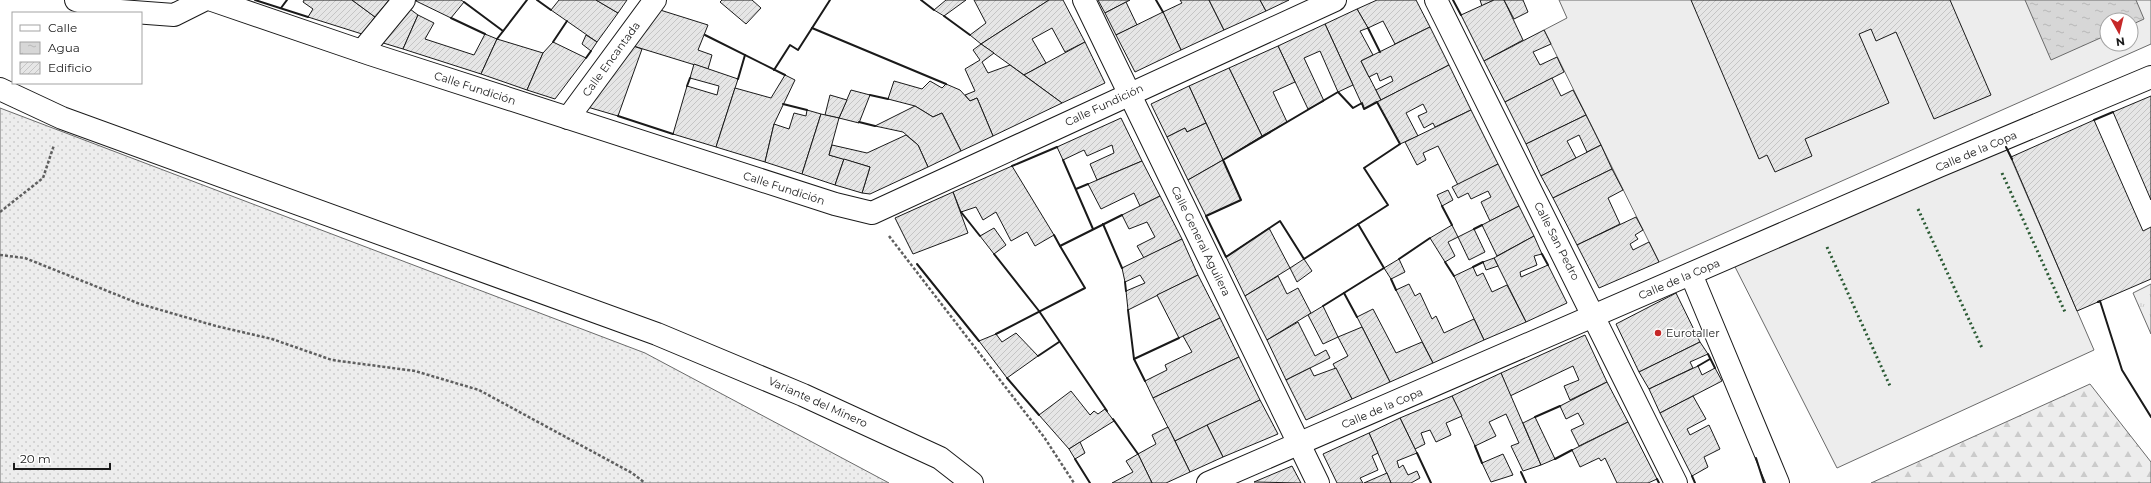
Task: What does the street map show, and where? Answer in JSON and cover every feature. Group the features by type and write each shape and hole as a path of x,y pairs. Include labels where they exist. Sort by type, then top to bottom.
{"street":[{"path":"76,0 107,10 129,12"},
{"path":"142,13 174,16 204,0"},
{"name":"Calle Fundición","path":"212,0 362,51 568,118 835,204 872,213 1335,0"},
{"path":"362,51 404,0"},
{"name":"Calle Encantada","path":"568,118 655,0"},
{"name":"Calle General Aguilera","path":"1084,0 1318,483"},
{"name":"Calle San Pedro","path":"1436,0 1676,483"},
{"name":"Calle de la Copa","path":"1208,483 2151,77"},
{"name":"Variante del Minero","path":"0,89 62,118 657,334 803,395 940,458 972,483"},
{"path":"1691,274 1778,483"}],"path":[{"path":"0,212 43,178 62,118"},
{"path":"872,213 1044,437 1074,483"},
{"path":"0,255 25,258 140,304 216,326 272,339 332,360 415,371 479,390 632,473 645,483"}],"green space":[{"path":"0,108 645,353 889,483 0,483"},
{"path":"2151,284 2151,334 2133,293"},
{"path":"2090,384 2151,462 2151,483 1871,483"}],"shaded area":[{"path":"1559,0 2151,0 2151,44 2139,49 2139,12 2099,12 2099,52 2133,52 1659,262 1544,30 1567,18"},
{"path":"2003,140 2094,350 1837,468 1730,257"}],"water":[{"path":"2025,0 2136,0 2144,19 2139,21 2139,12 2099,12 2099,39 2051,60"}],"building":[{"path":"304,0 352,0 375,17 362,34 308,17 313,9 303,2"},
{"path":"352,0 389,0 375,17"},
{"path":"461,0 464,2 451,18 416,1"},
{"path":"559,0 596,0 618,13 597,42 551,10"},
{"path":"596,0 627,0 618,13"},
{"path":"722,0 752,0 761,8 746,24 720,2"},
{"path":"946,0 966,0 944,16 934,10"},
{"path":"974,0 1049,0 981,44 970,35 986,23"},
{"path":"1049,0 1063,0 1085,42 1065,52 1052,28 1032,39 1046,63 1024,75 981,44"},
{"path":"1098,0 1130,0 1105,13"},
{"path":"1180,0 1209,0 1224,30 1181,50 1163,12 1182,3"},
{"path":"1209,0 1260,0 1266,11 1224,30"},
{"path":"1260,0 1289,0 1266,11"},
{"path":"1377,0 1416,0 1430,27 1395,44 1383,21 1368,28 1357,9"},
{"path":"1480,0 1494,0 1482,6"},
{"path":"1494,0 1504,0 1523,40 1484,61 1461,15"},
{"path":"1504,0 1523,0 1528,12 1514,19"},
{"path":"1691,0 1950,0 1991,95 1934,119 1896,32 1876,41 1871,29 1859,34 1889,103 1805,139 1812,156 1775,172 1767,155 1759,159"},
{"path":"1126,2 1137,25 1116,35 1105,13"},
{"path":"410,9 418,15 403,49 380,42"},
{"path":"657,9 708,25 698,50 712,55 708,69 630,45"},
{"path":"1357,9 1368,28 1360,31 1373,55 1361,61 1381,100 1364,109 1325,24"},
{"path":"1163,12 1181,50 1135,72 1116,35"},
{"path":"418,15 434,23 425,39 474,55 485,34 497,39 481,74 403,49"},
{"path":"1325,24 1353,85 1338,92 1320,51 1304,58 1324,101 1308,109 1278,46"},
{"path":"1430,27 1449,65 1381,100 1376,90 1393,81 1391,76 1380,81 1377,73 1369,77 1361,61"},
{"path":"1544,30 1551,44 1533,52 1540,65 1557,57 1564,72 1505,102 1484,61"},
{"path":"586,35 597,42 591,51 582,44"},
{"path":"497,39 543,53 527,90 481,74"},
{"path":"553,42 586,58 555,99 527,90 543,53"},
{"path":"1085,42 1105,83 1062,103 1024,75"},
{"path":"981,44 994,53 982,62 988,73 1010,65 1062,103 993,136 977,98 970,101 965,95 975,91 965,69 980,60 973,50"},
{"path":"630,45 642,49 618,116 584,106"},
{"path":"1278,46 1295,82 1273,92 1287,122 1262,136 1229,68"},
{"path":"694,64 738,79 716,147 673,134 687,86 717,95 719,86 690,78"},
{"path":"1449,65 1471,110 1435,127 1433,123 1424,128 1418,116 1427,112 1423,104 1406,113 1418,136 1400,144 1377,102"},
{"path":"1229,68 1262,136 1223,160 1189,86"},
{"path":"785,75 795,80 774,124 765,162 716,147 735,88 771,98"},
{"path":"1552,78 1561,96 1573,90 1586,115 1526,144 1505,102"},
{"path":"894,81 922,89 930,81 942,88 946,84 960,90 970,101 977,98 993,136 961,151 942,113 933,117 915,106 888,99"},
{"path":"1189,86 1206,123 1187,132 1185,128 1167,137 1151,104"},
{"path":"851,90 870,95 859,123 839,118"},
{"path":"830,95 847,100 839,118 825,115"},
{"path":"2151,96 2151,200 2113,112"},
{"path":"915,106 933,117 942,113 961,151 928,167 918,145 903,132 875,126"},
{"path":"807,110 821,114 802,174 765,162 774,124 789,129 794,113 806,116"},
{"path":"1471,110 1498,164 1458,185 1438,146 1423,153 1426,160 1417,165 1405,142"},
{"path":"821,114 839,118 829,155 844,159 835,185 802,174"},
{"path":"1586,115 1601,145 1587,152 1579,135 1567,141 1576,158 1541,176 1526,144"},
{"path":"1121,118 1142,161 1097,180 1090,164 1114,153 1112,145 1087,156 1084,150 1063,160 1057,147"},
{"path":"2094,120 2143,231 2151,227 2151,279 2077,311 2011,157"},
{"path":"1206,123 1223,160 1188,180 1167,137 1185,128 1187,132"},
{"path":"906,135 918,145 928,167 870,194 862,193 870,167 829,155 832,145 867,153"},
{"path":"1601,145 1612,169 1553,198 1541,176"},
{"path":"844,159 870,167 862,193 835,185"},
{"path":"1223,160 1241,200 1206,216 1188,180"},
{"path":"1142,161 1160,196 1140,206 1134,193 1101,209 1088,184"},
{"path":"1498,164 1519,206 1490,221 1481,202 1491,197 1488,191 1471,199 1468,193 1458,198 1452,187"},
{"path":"1012,166 1054,235 1035,246 1027,232 1011,241 996,212 983,220 976,207 961,212 953,192"},
{"path":"1612,169 1623,190 1608,198 1620,224 1577,245 1553,198"},
{"path":"1448,190 1453,200 1442,206 1437,195"},
{"path":"953,192 968,233 913,254 895,218"},
{"path":"1160,196 1182,239 1144,258 1137,246 1155,237 1147,222 1129,229 1122,215"},
{"path":"1519,206 1534,236 1497,256 1482,225"},
{"path":"1636,217 1643,230 1635,235 1638,239 1630,244 1633,250 1649,242 1659,262 1599,288 1577,245"},
{"path":"1452,225 1458,237 1448,242 1455,256 1445,262 1430,238"},
{"path":"994,228 1006,245 994,254 980,236"},
{"path":"1269,228 1290,268 1245,296 1226,257"},
{"path":"1474,229 1485,252 1469,260 1458,237"},
{"path":"1534,236 1542,254 1534,256 1537,265 1520,272 1521,277 1548,265 1567,303 1526,322 1494,258"},
{"path":"1182,239 1198,275 1128,310 1126,291 1145,283 1140,275 1125,282 1122,268"},
{"path":"1494,258 1498,266 1486,270 1483,262"},
{"path":"1304,259 1312,271 1297,282 1290,268"},
{"path":"1399,259 1405,272 1391,279 1384,268"},
{"path":"1473,267 1477,276 1483,273 1492,292 1507,285 1526,322 1484,340 1454,276"},
{"path":"1198,275 1220,318 1179,338 1157,295"},
{"path":"1278,276 1287,294 1298,288 1311,313 1267,340 1245,296"},
{"path":"1409,284 1415,296 1420,293 1432,319 1436,316 1444,333 1474,319 1484,340 1433,363 1396,290"},
{"name":"Eurotaller","path":"1676,293 1700,342 1639,372 1616,324"},
{"path":"1323,306 1338,337 1323,344 1308,315"},
{"path":"1373,309 1396,353 1422,342 1433,363 1390,382 1357,317"},
{"path":"1220,318 1239,357 1153,398 1145,381 1167,370 1165,365 1192,352 1183,336"},
{"path":"1298,322 1315,356 1326,350 1330,358 1286,380 1267,340"},
{"path":"1362,327 1390,382 1352,399 1333,364 1348,356 1338,337"},
{"path":"1016,333 1038,356 1007,378 979,341 996,334 1002,342"},
{"path":"1585,335 1607,382 1570,400 1564,386 1579,380 1573,366 1510,396 1501,373"},
{"path":"1700,342 1708,354 1690,362 1693,368 1649,389 1639,372"},
{"path":"1239,357 1260,400 1175,441 1153,398"},
{"path":"1698,366 1702,375 1715,368 1722,381 1660,413 1649,389"},
{"path":"1310,368 1314,376 1336,368 1352,399 1306,420 1286,380"},
{"path":"1501,373 1541,465 1523,471 1511,446 1519,443 1506,414 1489,422 1496,436 1475,446 1452,396"},
{"path":"1607,382 1628,422 1579,446 1571,430 1584,424 1578,413 1566,419 1560,406"},
{"path":"1071,391 1090,415 1094,411 1098,414 1105,409 1114,421 1069,449 1039,415"},
{"path":"1452,396 1462,416 1446,423 1451,435 1436,442 1430,430 1421,433 1425,444 1415,449 1400,418"},
{"path":"1693,396 1706,419 1687,429 1690,435 1709,425 1720,449 1704,457 1708,467 1692,476 1660,413"},
{"path":"1260,400 1278,434 1223,457 1207,425"},
{"path":"1535,417 1555,459 1541,465 1523,423"},
{"path":"1400,418 1417,453 1397,461 1399,468 1403,465 1408,475 1417,471 1420,478 1411,483 1391,483 1369,433"},
{"path":"1628,422 1657,479 1648,483 1617,483 1605,458 1601,461 1599,458 1580,467 1572,450"},
{"path":"1207,425 1223,457 1190,472 1175,441"},
{"path":"1168,427 1190,472 1166,483 1152,483 1138,454 1156,444 1152,435"},
{"path":"1369,433 1378,453 1372,456 1378,470 1360,478 1363,483 1337,483 1323,454"},
{"path":"1080,442 1085,453 1075,459 1069,449"},
{"path":"1138,454 1152,483 1112,483 1133,472 1126,461"},
{"path":"1503,454 1513,475 1491,482 1482,463"},
{"path":"1292,466 1301,483 1254,482"},
{"path":"1387,473 1391,483 1364,483"}],"hedge":[{"path":"2002,173 2065,312"},
{"path":"1918,209 1982,348"},
{"path":"1827,247 1890,386"}],"wall":[{"path":"255,0 308,17"},
{"path":"281,8 287,0"},
{"path":"497,39 527,0"},
{"path":"537,0 551,10"},
{"path":"774,70 790,45 798,50 830,0"},
{"path":"921,0 934,10"},
{"path":"1156,0 1163,12"},
{"path":"1453,0 1461,15"},
{"path":"464,2 503,31"},
{"path":"944,16 970,35"},
{"path":"451,18 485,34"},
{"path":"553,42 567,21"},
{"path":"812,28 946,84"},
{"path":"1368,28 1380,52"},
{"path":"705,35 785,75"},
{"path":"586,58 591,51"},
{"path":"738,79 745,55"},
{"path":"687,86 690,78"},
{"path":"1338,92 1353,108 1362,103 1364,109 1377,102 1400,144 1364,168 1388,205 1304,259 1280,221 1226,257 1206,216 1241,200 1223,160 1338,92"},
{"path":"870,95 888,99"},
{"path":"783,104 807,110"},
{"path":"2094,120 2113,112"},
{"path":"618,116 673,134"},
{"path":"859,122 875,126"},
{"path":"1012,166 1057,147"},
{"path":"2006,147 2012,159"},
{"path":"1063,160 1093,229"},
{"path":"1076,189 1088,184"},
{"path":"1442,206 1452,225"},
{"path":"961,212 980,236"},
{"path":"1054,235 1060,246 1122,215"},
{"path":"1103,224 1122,268"},
{"path":"1323,306 1384,268 1358,224"},
{"path":"1474,229 1482,225"},
{"path":"1399,259 1430,238"},
{"path":"996,334 1085,288 1060,246"},
{"path":"994,254 1039,311 1107,411"},
{"path":"1542,254 1548,265"},
{"path":"1445,262 1454,276"},
{"path":"1473,267 1483,262"},
{"path":"917,264 979,341"},
{"path":"1391,279 1396,290"},
{"path":"1125,282 1126,291"},
{"path":"1344,293 1357,317"},
{"path":"2098,302 2100,301 2122,370 2151,417"},
{"path":"1128,310 1134,359 1145,381"},
{"path":"1134,359 1179,338"},
{"path":"1038,356 1059,342"},
{"path":"1708,354 1715,368"},
{"path":"1698,366 1710,359"},
{"path":"1007,378 1039,415"},
{"path":"1535,417 1560,406"},
{"path":"1113,419 1138,454"},
{"path":"1475,446 1482,463"},
{"path":"1555,459 1572,450"},
{"path":"1417,453 1431,483"},
{"path":"1756,458 1764,483"},
{"path":"1075,459 1090,483"},
{"path":"1521,472 1526,483"},
{"path":"1692,476 1695,483"},
{"path":"1657,479 1659,483"}],"place":[{"name":"Eurotaller","path":"1658,333"}]}
